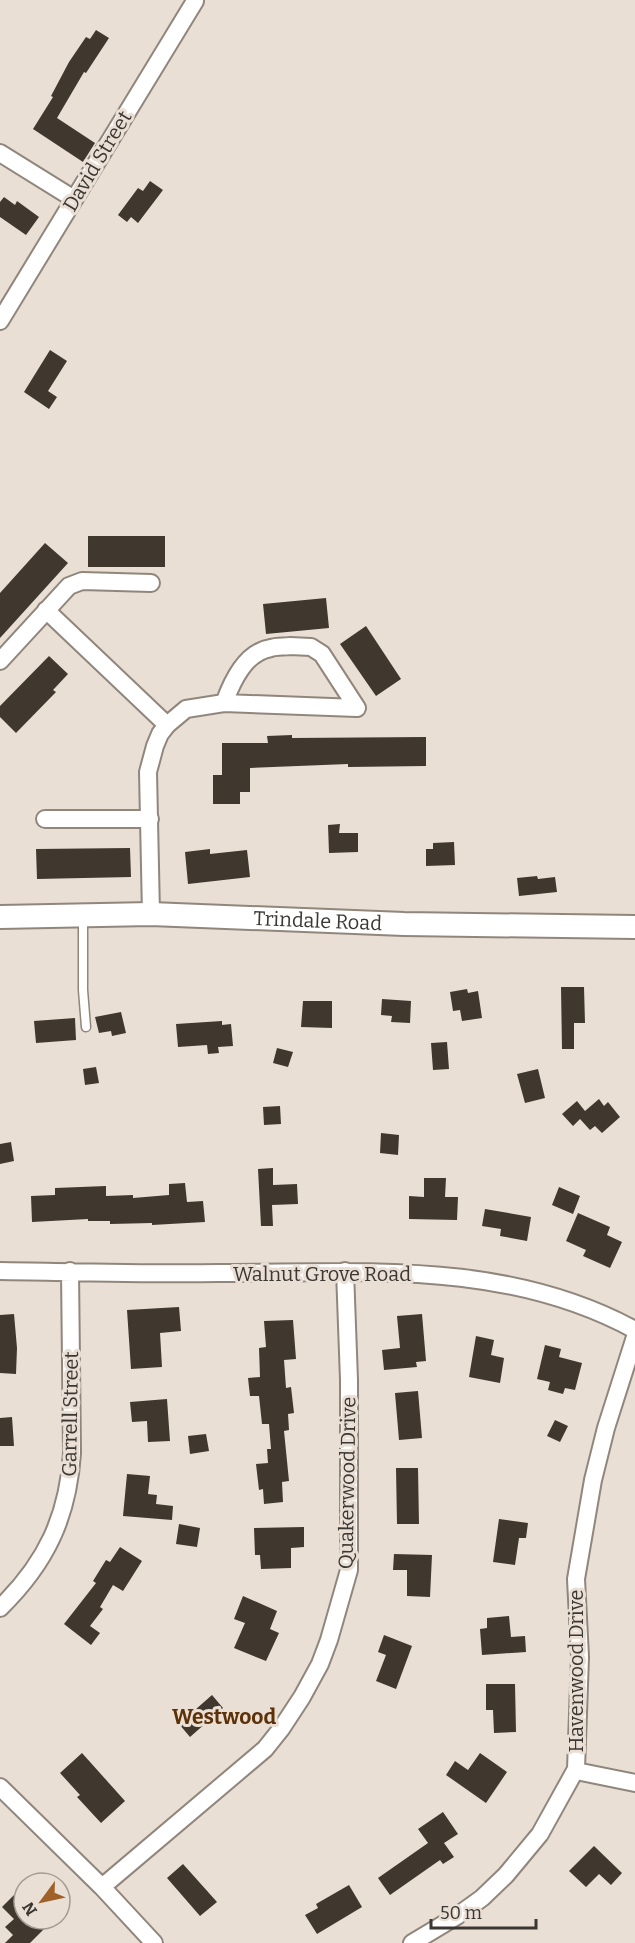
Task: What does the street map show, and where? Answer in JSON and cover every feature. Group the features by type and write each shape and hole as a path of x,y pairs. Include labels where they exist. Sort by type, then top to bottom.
{"main road":[{"name":"Trindale Road","path":"0,917 151,914 404,924 635,927"}],"street":[{"name":"David Street","path":"0,321 195,1"},
{"path":"0,153 74,199"},
{"path":"0,661 69,586 82,581 151,583"},
{"path":"46,610 167,725"},
{"path":"151,914 148,772 155,746 167,725 186,709 224,704 357,708 321,654 311,647 270,648 255,654 232,681 224,704"},
{"path":"45,819 150,819"},
{"name":"Walnut Grove Road","path":"0,1271 217,1273 345,1271 426,1274 508,1284 572,1301 614,1318 635,1330"},
{"name":"Quakerwood Drive","path":"102,1887 264,1749 281,1729 302,1697 323,1656 349,1570 349,1380 345,1271"},
{"name":"Garrell Street","path":"0,1608 33,1572 57,1527 67,1495 72,1453 70,1272"},
{"name":"Havenwood Drive","path":"412,1943 482,1898 506,1875 540,1834 576,1769 580,1657 576,1579 593,1480 606,1428 635,1337"},
{"path":"576,1769 635,1783"},
{"path":"0,1788 102,1887 154,1943"}],"lane":[{"path":"83,915 83,990 86,1027"}],"building":[{"path":"96,30 109,38 86,73 84,72 57,118 95,143 83,162 33,129 53,97 51,96 69,62 86,37 90,39"},
{"path":"150,181 163,190 138,223 131,217 127,222 118,215 138,188 143,191"},
{"path":"4,197 15,205 17,201 39,217 26,235 0,217 0,202"},
{"path":"50,350 67,361 48,391 57,397 49,409 24,392"},
{"path":"88,536 165,536 165,567 88,567"},
{"path":"45,543 68,563 0,638 0,593"},
{"path":"326,598 329,628 266,634 263,604"},
{"path":"366,626 401,679 376,696 340,644"},
{"path":"49,656 68,674 53,690 56,692 16,733 0,717 0,706"},
{"path":"292,735 292,738 426,737 426,766 348,767 348,764 250,768 250,792 240,792 240,804 213,804 213,775 222,775 222,743 268,743 267,736"},
{"path":"340,824 339,833 358,833 358,852 329,853 328,825"},
{"path":"454,842 455,865 426,866 426,849 433,849 433,843"},
{"path":"130,848 131,877 37,879 36,849"},
{"path":"210,849 210,854 247,850 250,877 188,884 185,852"},
{"path":"537,876 538,879 555,877 557,892 519,896 517,878"},
{"path":"561,987 584,987 585,1023 574,1023 574,1049 562,1049"},
{"path":"467,989 468,993 478,991 482,1018 462,1021 460,1010 453,1011 450,992"},
{"path":"382,999 411,1001 410,1023 391,1022 392,1016 381,1015"},
{"path":"303,1001 332,1001 332,1028 301,1027"},
{"path":"121,1012 126,1033 112,1036 111,1031 99,1033 95,1017"},
{"path":"75,1018 76,1040 36,1043 34,1021"},
{"path":"222,1021 222,1025 231,1024 233,1046 218,1047 219,1053 208,1054 207,1045 178,1047 176,1024"},
{"path":"447,1042 449,1069 433,1070 431,1043"},
{"path":"277,1048 293,1052 288,1067 273,1063"},
{"path":"96,1067 99,1083 85,1085 83,1069"},
{"path":"538,1069 545,1098 525,1103 517,1074"},
{"path":"599,1099 604,1106 608,1102 620,1117 602,1133 595,1126 590,1130 580,1119 573,1126 562,1114 577,1101 585,1111"},
{"path":"280,1106 281,1124 264,1125 263,1107"},
{"path":"381,1133 399,1135 398,1155 380,1153"},
{"path":"11,1142 14,1161 0,1164 0,1144"},
{"path":"273,1168 273,1185 297,1184 298,1204 272,1205 273,1226 261,1226 258,1169"},
{"path":"424,1178 446,1178 445,1197 458,1197 457,1220 409,1219 409,1196 424,1197"},
{"path":"185,1183 187,1202 203,1201 205,1222 152,1225 152,1223 110,1224 110,1221 88,1221 88,1219 32,1222 31,1196 55,1195 55,1188 106,1186 106,1196 133,1195 133,1198 169,1195 169,1184"},
{"path":"559,1187 580,1196 573,1214 552,1205"},
{"path":"485,1209 531,1217 527,1241 500,1236 501,1229 482,1226"},
{"path":"578,1213 610,1227 607,1235 622,1242 610,1268 583,1256 586,1250 566,1241"},
{"path":"179,1307 181,1331 160,1333 162,1367 131,1369 127,1310"},
{"path":"14,1314 17,1348 16,1374 0,1373 0,1315"},
{"path":"422,1314 426,1361 416,1362 417,1367 384,1370 382,1350 400,1348 397,1316"},
{"path":"293,1320 296,1359 284,1360 286,1388 291,1387 294,1413 288,1414 289,1430 284,1431 289,1481 282,1482 283,1502 264,1504 263,1489 259,1490 256,1464 268,1463 267,1449 271,1449 269,1424 262,1424 259,1396 250,1396 248,1378 260,1377 259,1348 266,1347 264,1321"},
{"path":"476,1336 494,1340 491,1355 504,1358 500,1383 469,1377"},
{"path":"545,1345 561,1349 559,1357 582,1363 575,1390 565,1388 563,1394 548,1390 550,1382 537,1379"},
{"path":"418,1391 422,1438 399,1440 395,1393"},
{"path":"167,1399 170,1441 148,1442 147,1421 132,1422 130,1402"},
{"path":"12,1417 14,1446 0,1446 0,1418"},
{"path":"555,1420 568,1426 560,1442 547,1436"},
{"path":"206,1434 209,1451 190,1454 188,1436"},
{"path":"396,1468 418,1468 419,1524 397,1524"},
{"path":"127,1474 150,1476 148,1494 157,1495 156,1504 173,1506 172,1520 123,1516"},
{"path":"499,1519 528,1523 526,1538 519,1538 515,1565 493,1562"},
{"path":"179,1524 200,1528 197,1547 176,1544"},
{"path":"304,1527 304,1547 291,1548 291,1568 261,1569 260,1555 255,1555 254,1528"},
{"path":"120,1547 142,1561 123,1591 113,1585 100,1607 103,1609 90,1626 100,1633 91,1645 64,1624 96,1583 93,1581 106,1560 110,1562"},
{"path":"394,1554 432,1555 430,1597 407,1596 407,1570 393,1570"},
{"path":"243,1596 277,1611 270,1629 279,1633 266,1661 234,1648 245,1623 234,1619"},
{"path":"509,1616 511,1637 525,1636 526,1652 482,1655 480,1629 487,1628 487,1618"},
{"path":"384,1635 412,1646 396,1689 376,1681 386,1655 378,1652"},
{"path":"486,1684 515,1684 516,1732 494,1733 493,1710 486,1710"},
{"path":"212,1695 223,1708 190,1737 179,1724"},
{"path":"82,1753 125,1801 101,1823 77,1797 80,1795 60,1773"},
{"path":"480,1753 507,1772 486,1803 446,1775 455,1761 468,1770"},
{"path":"443,1812 458,1834 444,1843 454,1857 443,1864 440,1860 390,1895 378,1878 428,1843 418,1829"},
{"path":"594,1846 622,1873 611,1885 599,1874 586,1887 569,1871"},
{"path":"183,1864 217,1902 200,1916 167,1878"},
{"path":"349,1885 362,1907 317,1934 305,1915 318,1908 316,1904"},
{"path":"12,1897 12,1917 2,1907"},
{"path":"12,1921 12,1931 42,1931 30,1943 5,1943 13,1935 5,1927"}],"district":[{"name":"Westwood","path":"224,1717"}]}
